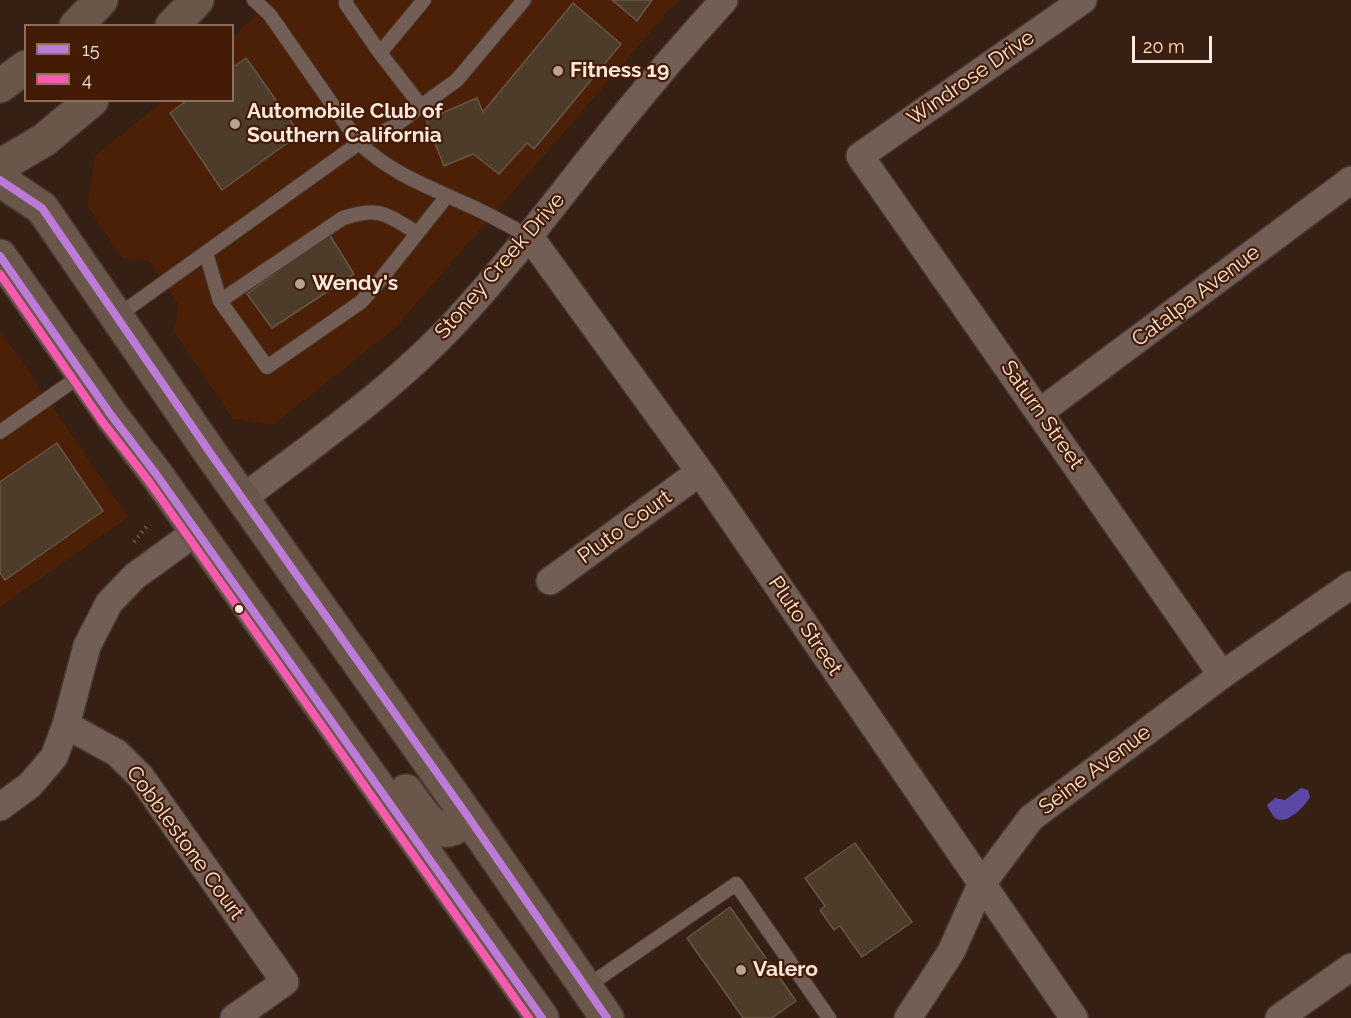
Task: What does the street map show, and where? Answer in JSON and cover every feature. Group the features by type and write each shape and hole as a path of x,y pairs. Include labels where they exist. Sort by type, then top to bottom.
{"main road":[{"path":"78,24 101,0"},
{"path":"174,24 197,0"},
{"path":"0,86 24,68"},
{"path":"0,166 44,140 90,102"},
{"path":"0,180 42,208 607,1018"},
{"path":"0,256 542,1018"},
{"path":"324,710 359,728 435,827 443,831 451,830 469,818"}],"street":[{"name":"Stoney Creek Drive","path":"243,498 357,411 405,370 458,319 530,237 654,80 724,0"},
{"name":"Windrose Drive","path":"860,156 1083,0"},
{"name":"Saturn Street","path":"860,156 1222,675"},
{"name":"Catalpa Avenue","path":"1040,411 1351,180"},
{"name":"Pluto Street","path":"530,237 700,472 1074,1018"},
{"name":"Pluto Court","path":"550,581 700,472"},
{"path":"0,807 30,785 54,757 66,725 87,646 109,603 135,576 197,531"},
{"name":"Seine Avenue","path":"908,1018 951,952 981,885 1031,818 1222,675 1351,585"},
{"name":"Cobblestone Court","path":"66,725 117,753 141,777 285,982 234,1018"},
{"path":"1279,1018 1351,967"}],"lane":[{"path":"254,0 270,15 359,142 377,160 401,175 530,237"},
{"path":"346,0 346,4 380,53 421,106"},
{"path":"380,53 424,0"},
{"path":"116,317 359,142 395,126 457,80 524,0"},
{"path":"206,253 220,301 267,367 361,302 447,196"},
{"path":"220,301 344,218 363,212 383,213 417,233"},
{"path":"0,432 83,375"},
{"path":"586,988 736,884 830,1018"}],"shaded area":[{"path":"269,0 678,0 397,326 273,425 233,419 174,332 178,304 149,261 122,258 87,205 95,156 162,102 234,102 234,37"},
{"path":"0,330 128,517 0,607"},
{"path":"1301,788 1308,790 1310,797 1304,805 1290,817 1280,820 1275,818 1267,805 1275,798 1285,800"}],"building":[{"path":"612,0 652,0 637,21"},
{"name":"Fitness 19","path":"573,3 621,44 534,149 527,143 499,174 473,154 444,166 426,120 477,98 483,112"},
{"name":"Automobile Club of Southern California","path":"246,58 300,134 222,190 170,113 184,102 234,102 234,67"},
{"name":"Wendy's","path":"329,234 354,274 272,328 247,294"},
{"path":"57,443 103,511 5,580 0,573 0,482"},
{"path":"855,843 912,922 862,957 840,926 834,930 820,910 825,906 805,878"},
{"path":"730,907 796,1001 772,1018 743,1018 687,938"}],"transit line":[{"name":"15","path":"0,180 42,208 211,454 469,818 607,1018"},
{"name":"15","path":"0,256 542,1018"},
{"name":"4","path":"0,274 102,421 148,480 529,1018"}],"place":[{"name":"Fitness 19","path":"558,71"},
{"name":"Automobile Club of Southern California","path":"235,124"},
{"name":"Wendy's","path":"300,284"},
{"name":"Valero","path":"741,970"}]}
